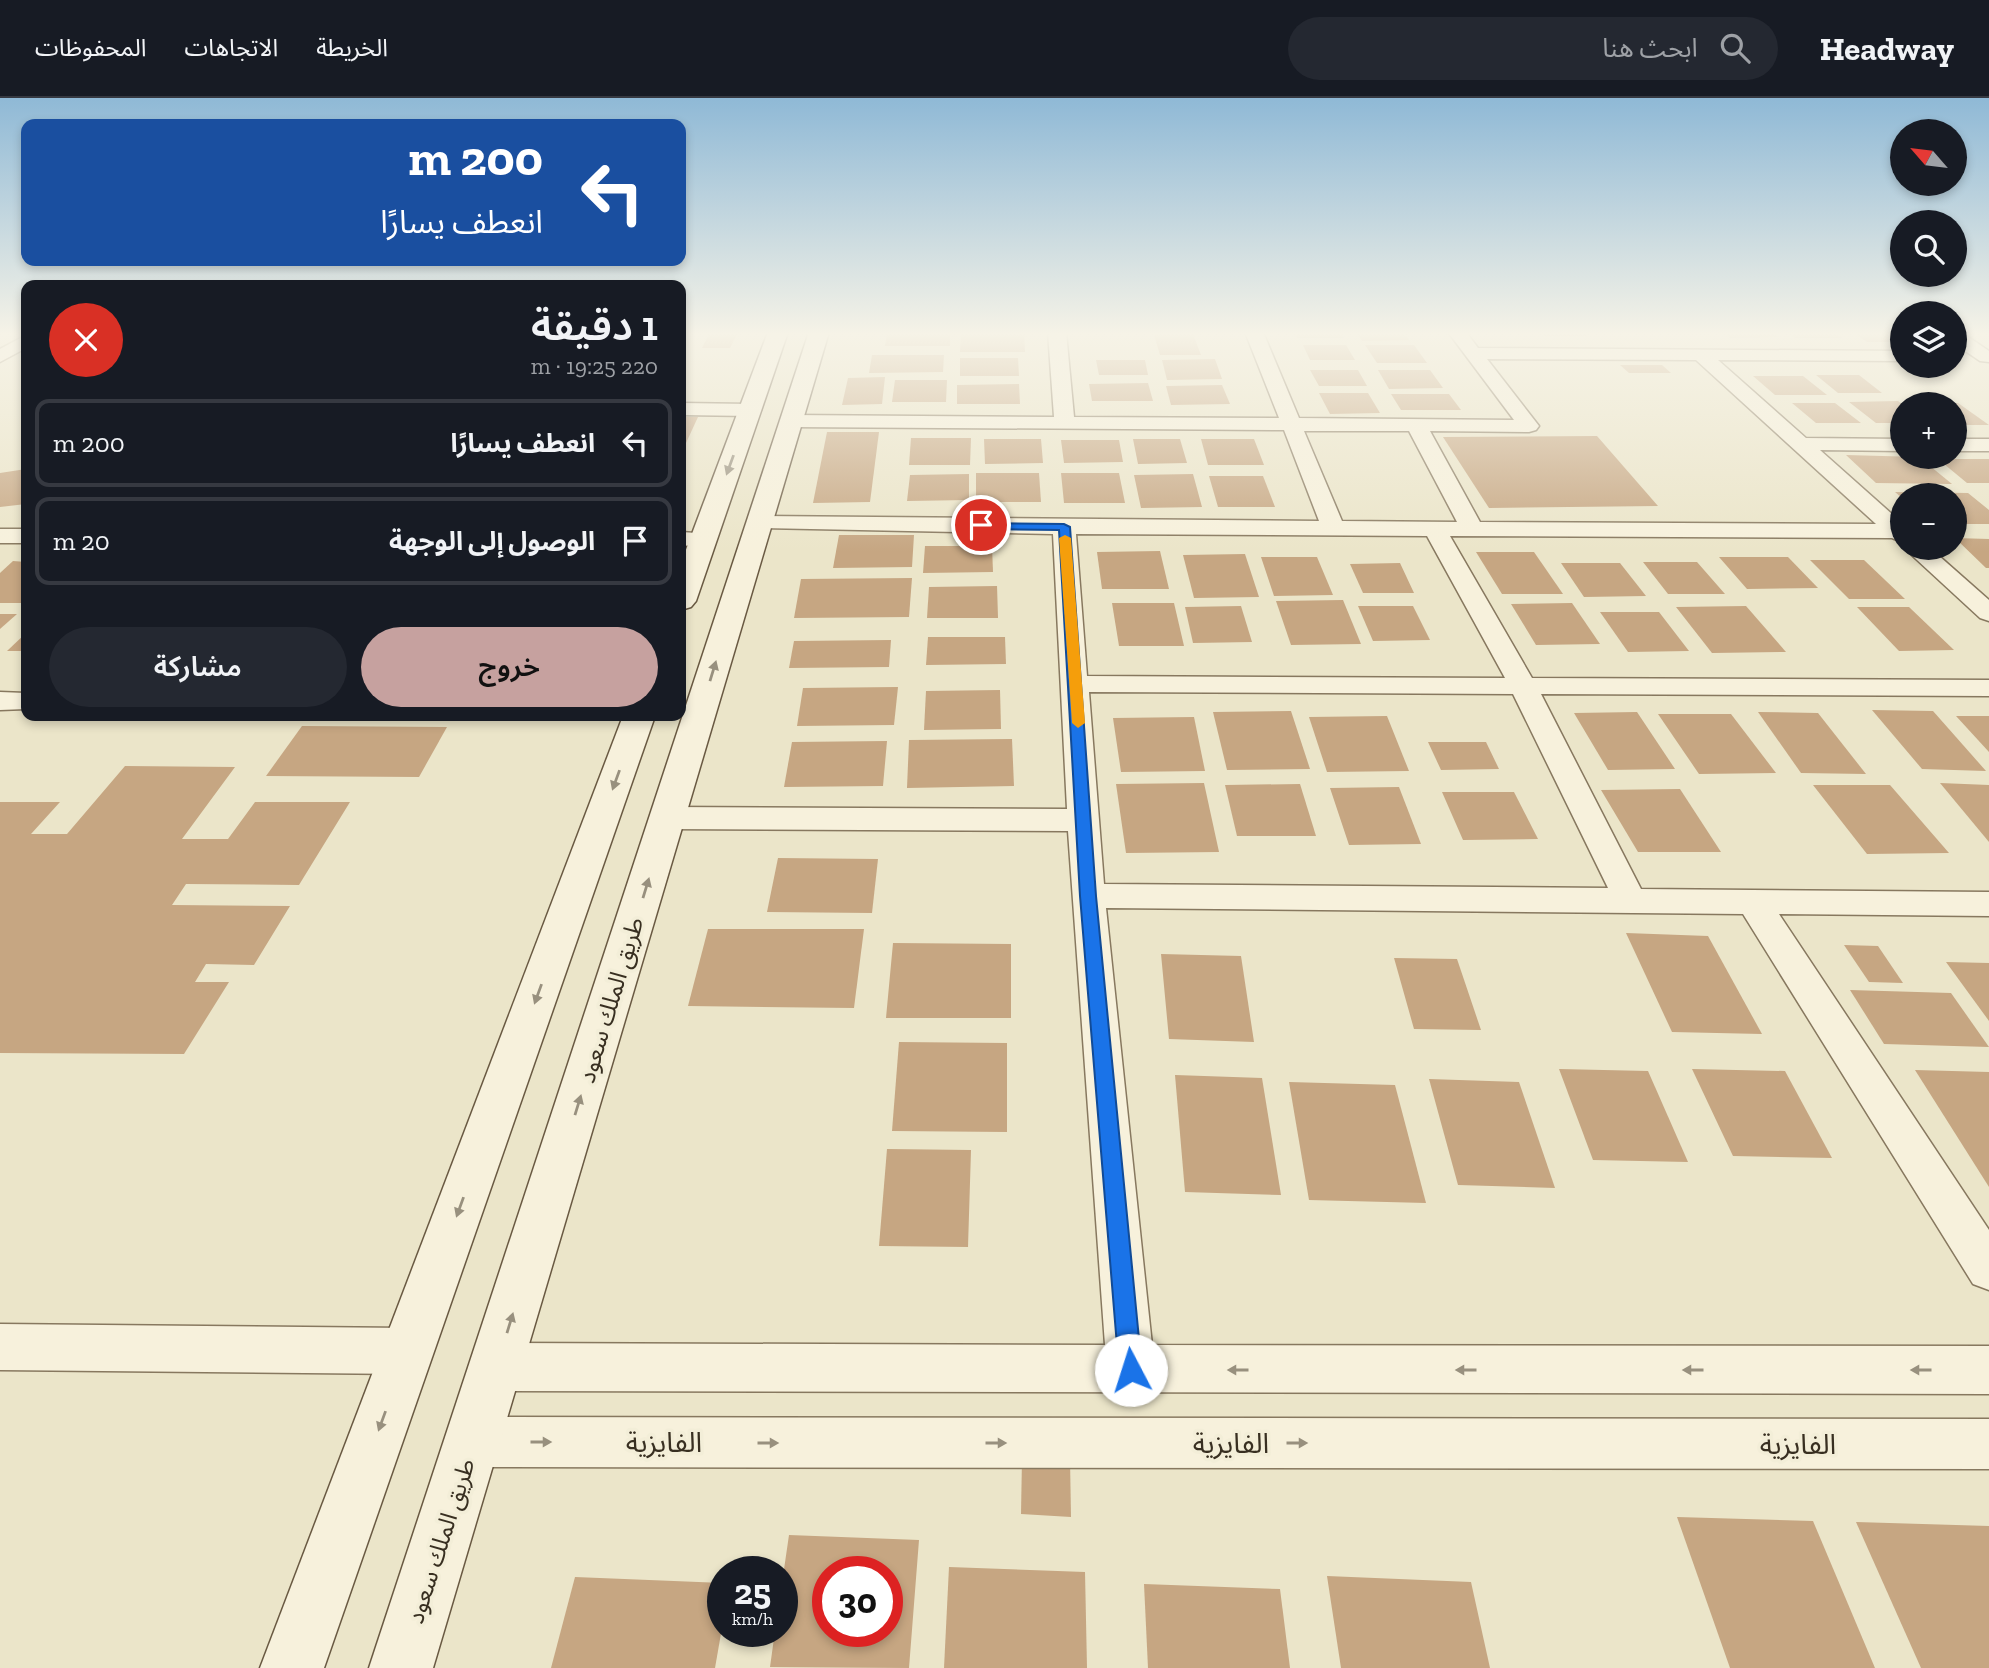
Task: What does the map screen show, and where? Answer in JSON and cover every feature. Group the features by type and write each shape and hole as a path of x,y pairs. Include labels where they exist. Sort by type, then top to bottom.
{"main road":[{"path":"686,573 692,539 753,405"},
{"name":"طريق الملك سعود","path":"401,1668 796,405"},
{"path":"292,1668 637,721"}],"street":[{"path":"1063,405 1065,423"},
{"path":"1283,405 1334,528"},
{"path":"791,421 1529,426 1513,405"},
{"path":"1758,405 1890,524"},
{"path":"686,409 751,410"},
{"path":"1416,425 1472,529"},
{"path":"1801,444 1890,444"},
{"path":"1967,445 1989,445"},
{"path":"760,520 1064,527 1890,533"},
{"path":"1064,527 1088,896 1131,1370"},
{"path":"1435,529 1523,686 1631,901"},
{"path":"0,536 21,536"},
{"path":"1929,560 1989,613"},
{"path":"1076,684 1989,688"},
{"path":"0,701 21,701"},
{"path":"668,818 1084,820"},
{"path":"1088,896 1989,904"},
{"path":"1753,902 1989,1269"},
{"path":"0,1347 407,1351"},
{"path":"496,1367 1989,1370"},
{"name":"الفايزية","path":"473,1442 1989,1444"}],"building":[{"path":"1325,405 1375,405 1380,413 1330,414"},
{"path":"1398,405 1457,405 1461,410 1401,410"},
{"path":"1795,405 1838,405 1861,423 1816,423"},
{"path":"1853,405 1890,405 1890,423 1876,423"},
{"path":"1967,409 1989,425 1967,425"},
{"path":"686,417 698,417 686,443"},
{"path":"827,432 879,432 870,502 813,503"},
{"path":"1597,436 1658,506 1489,508 1443,437"},
{"path":"911,438 971,438 970,465 909,465"},
{"path":"984,439 1041,439 1043,463 985,464"},
{"path":"1133,439 1180,439 1187,463 1138,464"},
{"path":"1201,439 1254,439 1264,465 1208,465"},
{"path":"1061,440 1119,440 1123,462 1064,463"},
{"path":"1846,455 1890,456 1890,469 1934,469 1951,483 1890,483 1876,483"},
{"path":"1967,459 1989,459 1989,483 1967,483 1950,469 1967,469"},
{"path":"21,470 21,505 0,507 0,473"},
{"path":"976,473 1039,473 1041,502 976,502"},
{"path":"1061,473 1119,473 1125,503 1064,503"},
{"path":"969,474 969,500 907,501 910,475"},
{"path":"1193,474 1202,507 1141,508 1134,475"},
{"path":"1209,476 1263,476 1275,507 1218,507"},
{"path":"1967,493 1989,510 1989,524 1967,524"},
{"path":"839,535 914,535 912,567 833,568"},
{"path":"1967,538 1989,539 1989,568 1967,550"},
{"path":"925,546 992,546 993,572 923,573"},
{"path":"1160,551 1169,589 1102,589 1097,552"},
{"path":"1476,552 1534,552 1563,594 1502,594"},
{"path":"1245,554 1259,597 1194,598 1183,555"},
{"path":"1261,557 1317,557 1333,595 1274,596"},
{"path":"1719,557 1788,557 1818,588 1747,589"},
{"path":"1810,560 1864,560 1905,599 1849,599"},
{"path":"13,561 21,562 21,603 0,603 0,573"},
{"path":"1643,562 1697,562 1725,594 1668,594"},
{"path":"1400,563 1414,593 1363,593 1350,564"},
{"path":"1561,563 1620,563 1646,596 1584,597"},
{"path":"912,578 909,617 794,618 801,579"},
{"path":"997,586 998,618 927,618 929,587"},
{"path":"1343,600 1361,644 1291,645 1276,601"},
{"path":"1112,603 1174,603 1184,646 1119,646"},
{"path":"1572,603 1600,644 1536,645 1511,604"},
{"path":"1241,606 1252,642 1193,643 1185,607"},
{"path":"1358,606 1413,606 1430,640 1373,641"},
{"path":"1746,606 1786,652 1712,653 1676,607"},
{"path":"1857,607 1909,607 1954,650 1899,651"},
{"path":"1600,612 1659,612 1689,651 1628,652"},
{"path":"0,614 17,614 0,629"},
{"path":"928,637 1005,637 1006,664 926,665"},
{"path":"21,638 21,651 7,651"},
{"path":"891,640 889,667 789,668 794,641"},
{"path":"898,687 894,725 797,726 803,688"},
{"path":"1000,690 1001,729 924,730 926,691"},
{"path":"1872,710 1933,711 1986,771 1922,769"},
{"path":"1291,711 1310,769 1227,770 1213,712"},
{"path":"1637,712 1675,769 1608,770 1574,713"},
{"path":"1758,712 1818,713 1866,774 1801,773"},
{"path":"1658,714 1731,714 1776,773 1699,774"},
{"path":"1387,716 1409,771 1327,772 1309,717"},
{"path":"1956,716 1989,716 1989,752"},
{"path":"1194,717 1205,771 1121,772 1113,718"},
{"path":"302,726 447,727 419,777 266,776"},
{"path":"1012,739 1014,786 907,788 909,740"},
{"path":"887,741 883,786 784,787 792,742"},
{"path":"1428,742 1486,742 1499,769 1441,770"},
{"path":"125,766 235,767 182,839 228,839 255,802 350,802 299,885 186,884 172,905 290,906 254,965 206,964 195,982 229,982 184,1054 0,1053 0,802 60,802 31,834 67,834"},
{"path":"1204,783 1219,852 1126,853 1116,784"},
{"path":"1940,783 1989,785 1989,842"},
{"path":"1300,784 1316,836 1237,836 1225,785"},
{"path":"1813,785 1890,785 1949,853 1867,854"},
{"path":"1399,787 1421,844 1349,845 1330,788"},
{"path":"1680,789 1721,852 1638,852 1601,790"},
{"path":"1442,792 1514,792 1538,839 1463,840"},
{"path":"778,858 878,859 872,913 767,912"},
{"path":"708,929 864,929 854,1008 688,1006"},
{"path":"1626,933 1708,936 1762,1034 1672,1032"},
{"path":"893,943 1011,944 1011,1018 886,1018"},
{"path":"1844,945 1878,946 1903,983 1869,982"},
{"path":"1161,954 1241,956 1254,1042 1169,1039"},
{"path":"1394,958 1457,959 1481,1030 1414,1029"},
{"path":"1946,962 1989,963 1989,1021"},
{"path":"1850,990 1951,993 1989,1047 1884,1044"},
{"path":"899,1042 1007,1043 1007,1132 892,1131"},
{"path":"1559,1069 1648,1071 1688,1162 1593,1160"},
{"path":"1692,1069 1785,1071 1832,1158 1733,1156"},
{"path":"1915,1070 1989,1072 1989,1187"},
{"path":"1175,1075 1262,1078 1281,1195 1185,1192"},
{"path":"1429,1079 1519,1082 1555,1188 1458,1185"},
{"path":"1289,1082 1395,1085 1426,1203 1309,1200"},
{"path":"887,1149 971,1150 968,1247 879,1246"},
{"path":"1022,1458 1070,1459 1071,1517 1021,1514"},
{"path":"1677,1517 1813,1521 1875,1668 1730,1668"},
{"path":"1856,1522 1989,1526 1989,1668 1921,1668"},
{"path":"789,1535 919,1540 909,1668 770,1667 773,1647 798,1647 798,1556 786,1556"},
{"path":"949,1567 1085,1572 1087,1668 944,1668"},
{"path":"1327,1576 1471,1582 1490,1668 1341,1668"},
{"path":"575,1577 707,1582 707,1647 719,1647 715,1668 551,1668"},
{"path":"1144,1584 1280,1589 1290,1668 1148,1668"}],"slow traffic":[{"path":"1065,538 1078,723"}],"route":[{"path":"981,525 1064,527 1088,896 1131,1370"}]}
